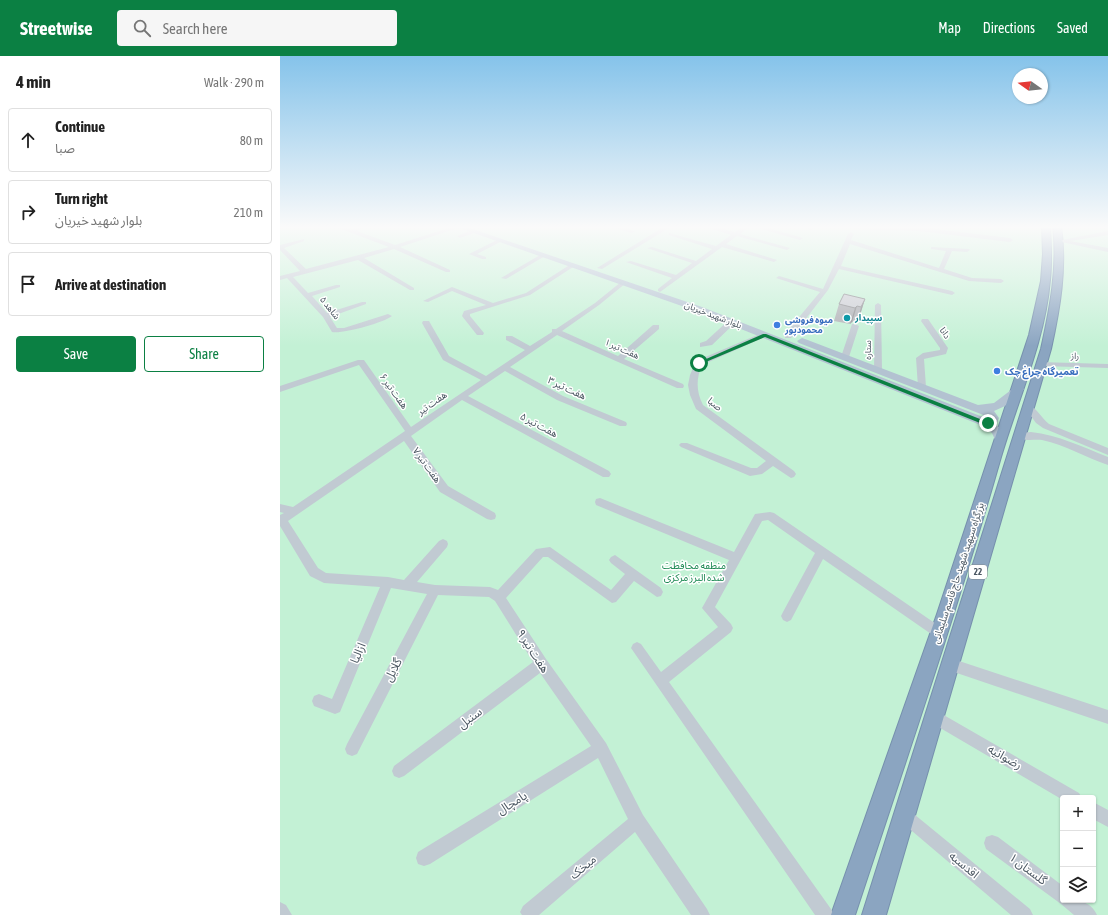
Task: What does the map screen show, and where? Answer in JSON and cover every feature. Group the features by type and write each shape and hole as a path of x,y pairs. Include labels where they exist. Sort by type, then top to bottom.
{"highway":[{"name":"بزرگراه سپهبد شهید حاج قاسم سلیمانی","path":"843,915 978,512 1000,439 1019,388 1044,297 1047,266"},
{"name":"بزرگراه سپهبد شهید حاج قاسم سلیمانی","path":"874,915 1042,364 1057,300 1058,266"}],"main road":[{"name":"بلوار شهید خیریان","path":"571,266 660,290 788,336 975,408 989,418"},
{"name":"بلوار شهید خیریان","path":"594,266 629,282 765,335 989,418"},
{"path":"975,408 991,408 999,406 1019,388"},
{"path":"989,418 1000,439"}],"street":[{"path":"299,266 305,272"},
{"path":"280,278 327,266"},
{"path":"372,266 412,289"},
{"path":"435,266 448,272"},
{"path":"504,278 525,266"},
{"path":"480,333 466,316 467,313 528,294 571,266"},
{"path":"641,266 677,278"},
{"path":"660,290 693,266"},
{"path":"928,266 971,280 982,282 1001,281"},
{"path":"941,270 943,266"},
{"path":"788,336 824,291 838,267 952,293"},
{"name":"شاهد ۵","path":"290,276 309,295 336,330 345,330 388,316"},
{"path":"779,278 824,291"},
{"name":"هفت تیر","path":"281,516 294,511 408,434 555,331 597,304 614,297 629,282"},
{"path":"309,295 338,286"},
{"path":"426,301 452,289 493,305"},
{"path":"326,316 364,303"},
{"name":"ستاره","path":"878,305 878,370"},
{"name":"دانا","path":"922,387 920,358 926,355 943,352 944,348 925,321"},
{"path":"703,345 709,342 732,322"},
{"path":"426,323 446,358 486,379"},
{"path":"845,358 855,326"},
{"path":"619,359 656,327"},
{"name":"هفت تیر ۱","path":"555,331 680,386"},
{"name":"صبا","path":"765,335 699,363 695,372 692,392 699,407 791,474"},
{"path":"509,338 530,348"},
{"name":"هفت تیر ۶","path":"280,389 360,362 408,434"},
{"name":"راز","path":"1042,364 1108,366"},
{"name":"هفت تیر ۳","path":"503,367 560,398 623,424"},
{"name":"هفت تیر ۵","path":"461,396 606,474"},
{"path":"1029,408 1039,421 1046,426 1108,461"},
{"name":"هفت تیر ۷","path":"408,434 444,489 491,516"},
{"path":"1020,436 1034,435 1108,452"},
{"path":"684,445 750,472 759,471 773,461"},
{"path":"600,502 736,558"},
{"path":"281,516 314,572 324,578 388,582 435,590 490,592 498,597 540,552 550,552 612,598 633,574"},
{"path":"660,681 727,628 708,608 759,517 770,516 938,632"},
{"path":"407,585 443,544"},
{"path":"787,616 822,551"},
{"path":"615,560 656,592"},
{"name":"ازالیا","path":"319,701 335,707 388,582"},
{"name":"گلایل","path":"352,750 435,590"},
{"name":"هفت تیر ۹","path":"498,597 541,664 600,748 637,821 701,915"},
{"path":"637,648 825,915"},
{"name":"سنبل","path":"399,771 541,664"},
{"path":"950,664 1108,717"},
{"name":"رضوانیه","path":"935,717 1069,795"},
{"name":"پامچال","path":"424,858 600,748"},
{"path":"1096,812 1108,819"},
{"name":"اقدسیه","path":"904,816 1024,915"},
{"name":"میخک","path":"528,912 637,821"},
{"name":"گلستان ۱","path":"992,843 1060,894"},
{"path":"1072,903 1088,915"},
{"path":"280,911 282,915"}],"green space":[{"name":"منطقه محافظت شده البرز مرکزی","path":"280,266 1108,266 1108,915 280,915"}],"building":[{"path":"844,294 865,299 861,307 857,306 855,308 839,304"}],"place":[{"name":"سپیدار","path":"847,318"},
{"name":"میوه فروشی محمودپور","path":"777,325"},
{"name":"تعمیرگاه چراغ چک","path":"997,371"}],"route":[{"path":"699,363 765,335 988,423"}]}
